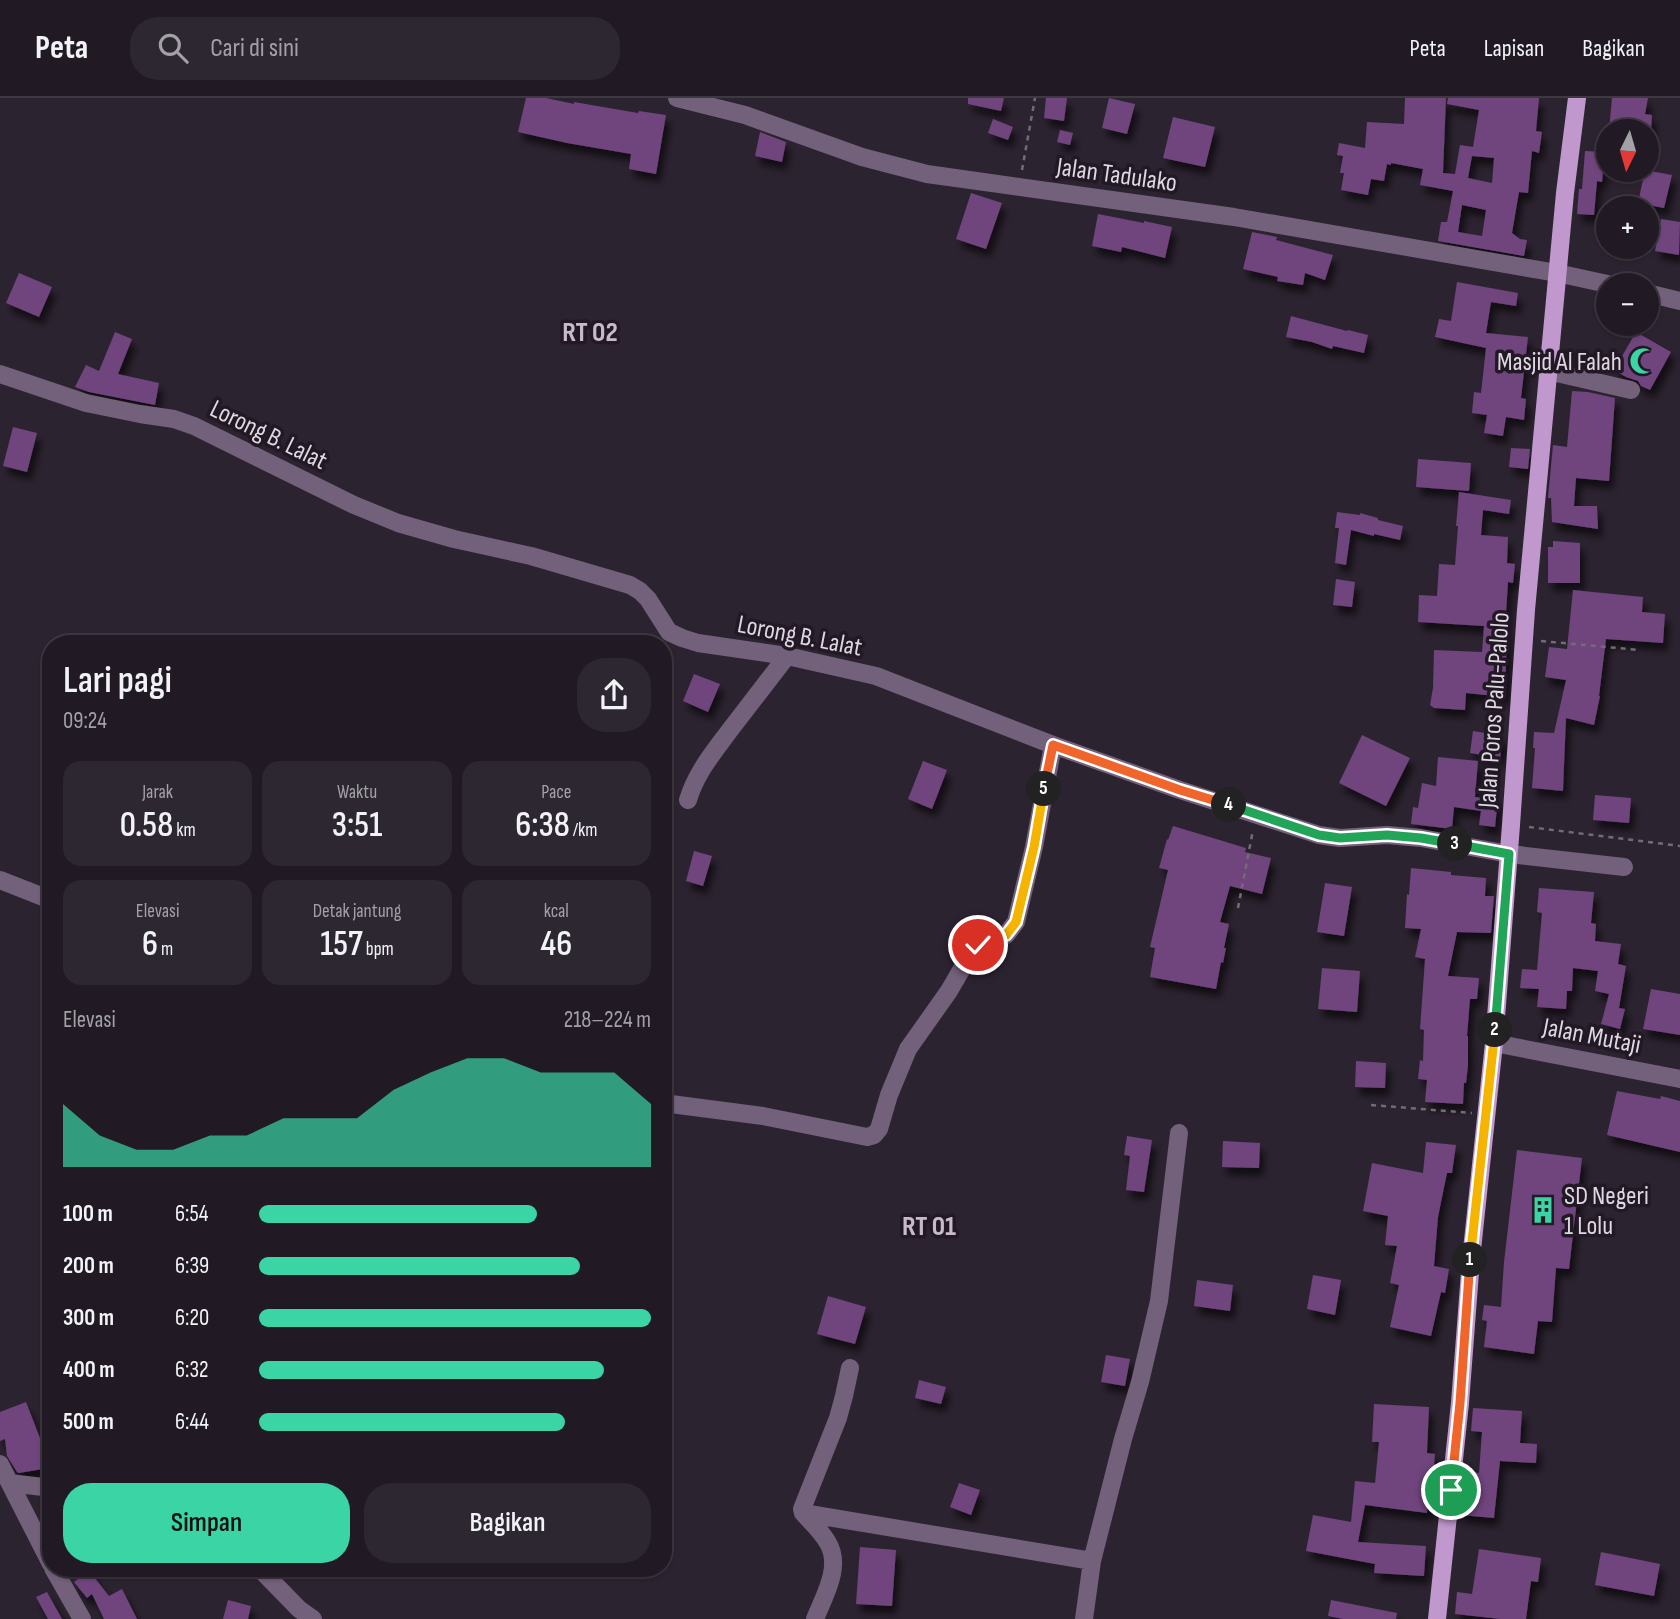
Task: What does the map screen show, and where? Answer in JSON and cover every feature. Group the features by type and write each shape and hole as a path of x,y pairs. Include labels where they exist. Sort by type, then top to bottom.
{"main road":[{"name":"Jalan Poros Palu-Palolo","path":"1437,1619 1494,1043 1524,639 1557,273 1577,98"}],"street":[{"name":"Jalan Tadulako","path":"677,98 745,115 862,158 927,174 1234,216 1596,282"},
{"path":"1659,296 1680,301"},
{"path":"1548,371 1631,390"},
{"name":"Lorong B. Lalat","path":"0,374 86,403 174,419 194,426 354,505 398,523 531,556 630,585 648,599 664,635"},
{"name":"Lorong B. Lalat","path":"672,640 788,656 876,676 1053,745 1319,835 1340,838 1387,835 1421,838 1509,854 1623,867"},
{"path":"688,800 693,784 712,754 788,656"},
{"path":"672,1104 763,1116 867,1138 874,1135 879,1129 889,1095 908,1049 949,991 971,953 978,945 1006,935 1016,922 1034,847 1053,745"},
{"path":"0,880 42,896"},
{"name":"Jalan Mutaji","path":"1494,1043 1680,1079"},
{"path":"1084,1619 1092,1561 1159,1301 1178,1133"},
{"path":"815,1619 833,1573 833,1557 830,1545 802,1509 838,1418 850,1368"},
{"path":"0,1464 42,1546"},
{"path":"10,1483 42,1487"},
{"path":"803,1513 1092,1561"},
{"path":"58,1577 82,1619"},
{"path":"267,1577 313,1619"}],"path":[{"path":"1019,187 1035,98"},
{"path":"1524,639 1639,650"},
{"path":"1238,908 1256,813"},
{"path":"1511,825 1680,846"},
{"path":"1371,1105 1486,1114"}],"building":[{"path":"526,98 546,98 666,115 656,174 629,169 631,154 518,132"},
{"path":"968,98 1004,98 1001,111 968,104"},
{"path":"1046,98 1067,98 1064,121 1044,118"},
{"path":"1109,98 1135,104 1127,134 1102,128"},
{"path":"1405,98 1446,98 1443,173 1455,174 1460,145 1473,147 1479,110 1447,104 1448,98 1539,98 1536,131 1542,132 1539,153 1532,151 1528,193 1519,192 1512,233 1527,240 1524,256 1438,241 1441,222 1447,222 1453,191 1420,185 1423,169 1387,164 1384,181 1371,179 1368,195 1341,190 1344,173 1340,173 1343,156 1337,155 1339,143 1365,148 1367,122 1404,124","holes":["1472,156 1494,158 1492,183 1468,178","1462,205 1486,210 1482,236 1458,232"]},
{"path":"1612,98 1648,98 1645,114 1652,115 1652,119 1610,119"},
{"path":"1173,117 1215,127 1205,167 1163,158"},
{"path":"993,119 1013,127 1008,140 988,133"},
{"path":"1060,130 1073,133 1070,145 1057,142"},
{"path":"760,132 786,142 782,162 755,156"},
{"path":"1585,151 1596,152 1594,215 1577,214 1579,189 1582,189"},
{"path":"1659,173 1672,175 1664,208 1659,207 1659,196 1639,196 1642,182 1659,182"},
{"path":"971,193 1002,203 986,249 956,239"},
{"path":"1098,214 1172,227 1165,258 1122,247 1121,252 1092,246"},
{"path":"1661,219 1680,222 1679,255 1659,252"},
{"path":"1252,232 1333,255 1325,280 1305,273 1303,285 1277,281 1278,277 1243,269"},
{"path":"19,273 52,287 39,317 6,303"},
{"path":"1457,282 1518,293 1516,306 1491,302 1486,333 1528,337 1521,398 1526,399 1524,420 1506,417 1503,436 1484,433 1487,415 1472,413 1474,392 1481,393 1486,348 1435,337 1439,319 1451,321"},
{"path":"1291,316 1368,335 1364,353 1333,346 1332,349 1286,337"},
{"path":"115,332 132,339 118,374 159,383 155,405 75,387 86,365 99,371"},
{"name":"Masjid Al Falah","path":"1634,336 1643,336 1671,352 1650,390 1614,370"},
{"path":"1572,391 1615,398 1609,481 1576,478 1574,506 1597,506 1598,529 1552,522 1551,498 1548,498 1553,445 1567,447"},
{"path":"13,427 37,433 27,472 3,466"},
{"path":"1511,448 1530,449 1528,469 1509,467"},
{"path":"1418,459 1471,463 1469,491 1416,487"},
{"path":"1459,492 1511,500 1509,514 1483,510 1481,535 1508,537 1507,563 1515,564 1513,583 1508,582 1505,697 1466,693 1465,710 1434,708 1430,705 1434,650 1482,652 1484,626 1418,622 1419,595 1437,596 1439,564 1455,565"},
{"path":"1337,512 1360,513 1403,526 1400,540 1351,530 1346,565 1335,563 1339,528 1335,528"},
{"path":"1553,541 1580,543 1580,583 1548,583 1548,547 1553,547"},
{"path":"1336,579 1355,582 1352,607 1333,605"},
{"path":"1573,590 1643,597 1642,612 1665,614 1663,643 1606,639 1594,725 1566,718 1563,791 1532,788 1534,732 1554,733 1566,680 1545,677 1549,647 1567,649"},
{"path":"694,674 720,684 708,712 683,701"},
{"path":"1473,731 1503,736 1500,758 1470,753"},
{"path":"1362,735 1410,758 1386,806 1339,783"},
{"path":"1438,757 1478,761 1475,797 1498,799 1495,827 1479,825 1481,811 1454,807 1452,829 1411,824 1413,807 1418,808 1422,783 1436,786"},
{"path":"923,761 947,770 932,809 908,799"},
{"path":"1595,795 1631,798 1629,823 1593,820"},
{"path":"1173,826 1246,848 1245,852 1271,858 1262,894 1230,886 1220,922 1229,924 1216,989 1150,977 1155,948 1150,947 1168,870 1159,868"},
{"path":"694,851 712,856 703,886 686,881"},
{"path":"1411,868 1486,878 1485,896 1494,896 1491,933 1457,932 1448,976 1479,978 1477,999 1470,999 1468,1065 1463,1104 1425,1102 1427,1080 1418,1079 1420,1060 1423,1061 1424,1030 1420,1029 1425,959 1415,957 1421,929 1405,928"},
{"path":"1325,883 1352,887 1344,936 1317,932"},
{"path":"1539,888 1594,892 1591,923 1596,924 1595,941 1621,944 1618,964 1626,966 1619,1008 1625,1009 1620,1029 1601,1024 1609,994 1595,991 1598,971 1573,968 1572,991 1567,991 1566,1009 1537,1007 1539,989 1520,988 1522,969 1537,970 1542,913 1537,912"},
{"path":"1322,968 1360,971 1357,1012 1318,1009"},
{"path":"1651,989 1680,994 1680,1035 1643,1029"},
{"path":"1356,1061 1386,1063 1385,1088 1355,1087"},
{"path":"1617,1091 1680,1101 1680,1152 1607,1135"},
{"path":"1127,1136 1152,1140 1144,1192 1126,1190 1130,1156 1124,1155"},
{"path":"1223,1141 1260,1143 1259,1168 1222,1167"},
{"path":"1426,1142 1456,1145 1452,1173 1447,1173 1438,1217 1434,1266 1449,1269 1445,1293 1441,1292 1431,1336 1390,1327 1399,1285 1390,1283 1397,1246 1385,1245 1388,1216 1363,1211 1372,1163 1423,1173"},
{"name":"SD Negeri 1 Lolu","path":"1517,1150 1582,1158 1569,1269 1556,1268 1552,1322 1538,1321 1534,1354 1484,1347 1487,1321 1482,1320 1484,1305 1501,1307"},
{"path":"1313,1275 1341,1280 1335,1315 1307,1309"},
{"path":"1197,1280 1233,1285 1230,1311 1194,1306"},
{"path":"828,1296 866,1307 855,1344 817,1334"},
{"path":"1106,1355 1130,1359 1125,1386 1101,1382"},
{"path":"919,1380 946,1387 941,1404 915,1398"},
{"path":"26,1402 42,1438 42,1469 17,1472 7,1456 5,1439 0,1441 0,1412"},
{"path":"1374,1404 1429,1407 1427,1453 1435,1454 1433,1479 1427,1513 1365,1505 1358,1542 1426,1546 1424,1576 1374,1573 1375,1564 1306,1551 1313,1515 1351,1522 1355,1481 1375,1483 1379,1442 1372,1442"},
{"path":"1473,1408 1522,1411 1520,1443 1537,1444 1536,1463 1500,1461 1494,1518 1460,1515 1464,1471 1479,1473 1482,1432 1471,1431"},
{"path":"959,1483 980,1490 971,1515 950,1507"},
{"path":"860,1547 896,1550 892,1606 856,1604"},
{"path":"1479,1549 1541,1558 1538,1582 1531,1581 1526,1619 1455,1614 1457,1592 1472,1594"},
{"path":"1601,1552 1660,1564 1654,1596 1595,1585"},
{"path":"81,1577 94,1577 109,1596 122,1589 137,1619 104,1619 92,1594 87,1598 74,1582"},
{"path":"47,1592 62,1619 48,1619 36,1597"},
{"path":"228,1600 251,1606 248,1619 223,1619"},
{"path":"1331,1600 1397,1613 1396,1619 1343,1619 1328,1616"}],"place":[{"name":"Masjid Al Falah","path":"1643,361"},
{"name":"SD Negeri 1 Lolu","path":"1543,1210"}],"district":[{"name":"RT 02","path":"590,331"},
{"name":"RT 01","path":"929,1225"}],"route":[{"path":"978,945 1006,935 1016,922 1034,847 1053,745 1319,835 1340,838 1387,835 1421,838 1509,854 1494,1043 1471,1259 1451,1490"}]}
